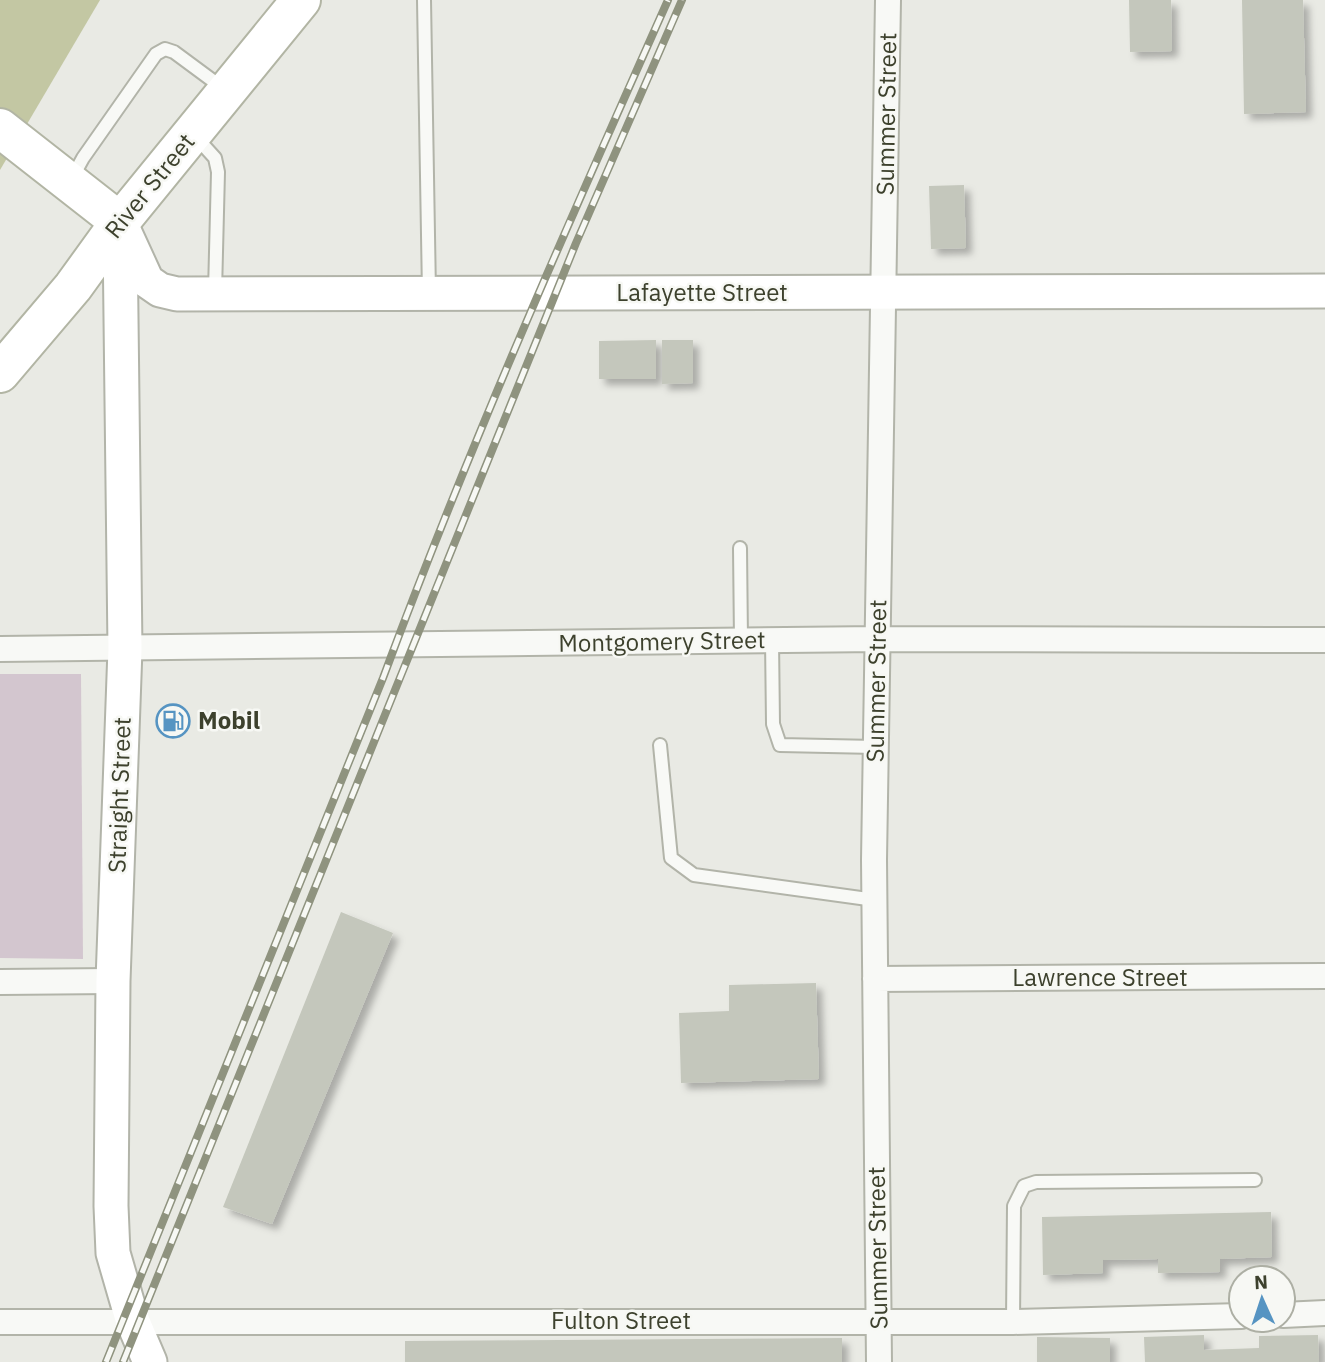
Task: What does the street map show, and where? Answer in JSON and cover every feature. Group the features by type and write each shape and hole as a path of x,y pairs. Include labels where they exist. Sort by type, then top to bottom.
{"main road":[{"name":"River Street","path":"0,373 73,287 120,222 298,1"},
{"path":"0,128 120,222"},
{"name":"Lafayette Street","path":"120,222 147,281 160,290 177,294 1325,291"},
{"name":"Straight Street","path":"120,222 125,649 113,982 111,1206 113,1253 133,1322 150,1362"}],"street":[{"name":"Summer Street","path":"879,1362 874,900 888,0"},
{"name":"Montgomery Street","path":"0,649 878,639 1325,640"},
{"name":"Lawrence Street","path":"875,979 1325,976"},
{"path":"0,982 113,982"},
{"path":"1297,1315 1325,1314"},
{"name":"Fulton Street","path":"0,1322 1013,1322 1227,1316"}],"lane":[{"path":"424,0 429,293"},
{"path":"69,183 83,158 156,54 165,49 174,52 227,91"},
{"path":"192,134 215,158 218,172 215,294"},
{"path":"740,548 741,640"},
{"path":"772,640 773,724 780,745 876,747"},
{"path":"660,745 670,859 694,875 874,900"},
{"path":"1013,1322 1014,1206 1024,1186 1036,1182 1255,1180"}],"shaded area":[{"path":"0,0 100,0 0,170"},
{"path":"0,674 81,674 83,959 0,958"}],"building":[{"path":"1129,0 1171,0 1172,51 1130,52"},
{"path":"1242,0 1303,0 1306,112 1244,114"},
{"path":"964,185 966,248 931,249 929,186"},
{"path":"656,340 656,379 599,379 599,341"},
{"path":"662,340 693,340 693,383 662,384"},
{"path":"341,912 393,933 272,1224 223,1207"},
{"path":"816,983 819,1079 681,1083 679,1013 729,1011 729,985"},
{"path":"1271,1212 1272,1257 1220,1259 1220,1272 1158,1273 1158,1259 1103,1260 1103,1273 1043,1275 1042,1217"},
{"path":"1204,1335 1204,1350 1259,1348 1259,1336 1318,1335 1319,1362 1145,1362 1144,1337"},
{"path":"1037,1337 1110,1338 1110,1362 1037,1362"},
{"path":"842,1338 842,1362 405,1362 405,1341"}],"railway":[{"path":"106,1362 484,422 668,0"},
{"path":"123,1362 576,243 682,0"}],"place":[{"name":"Mobil","path":"173,721"}]}
